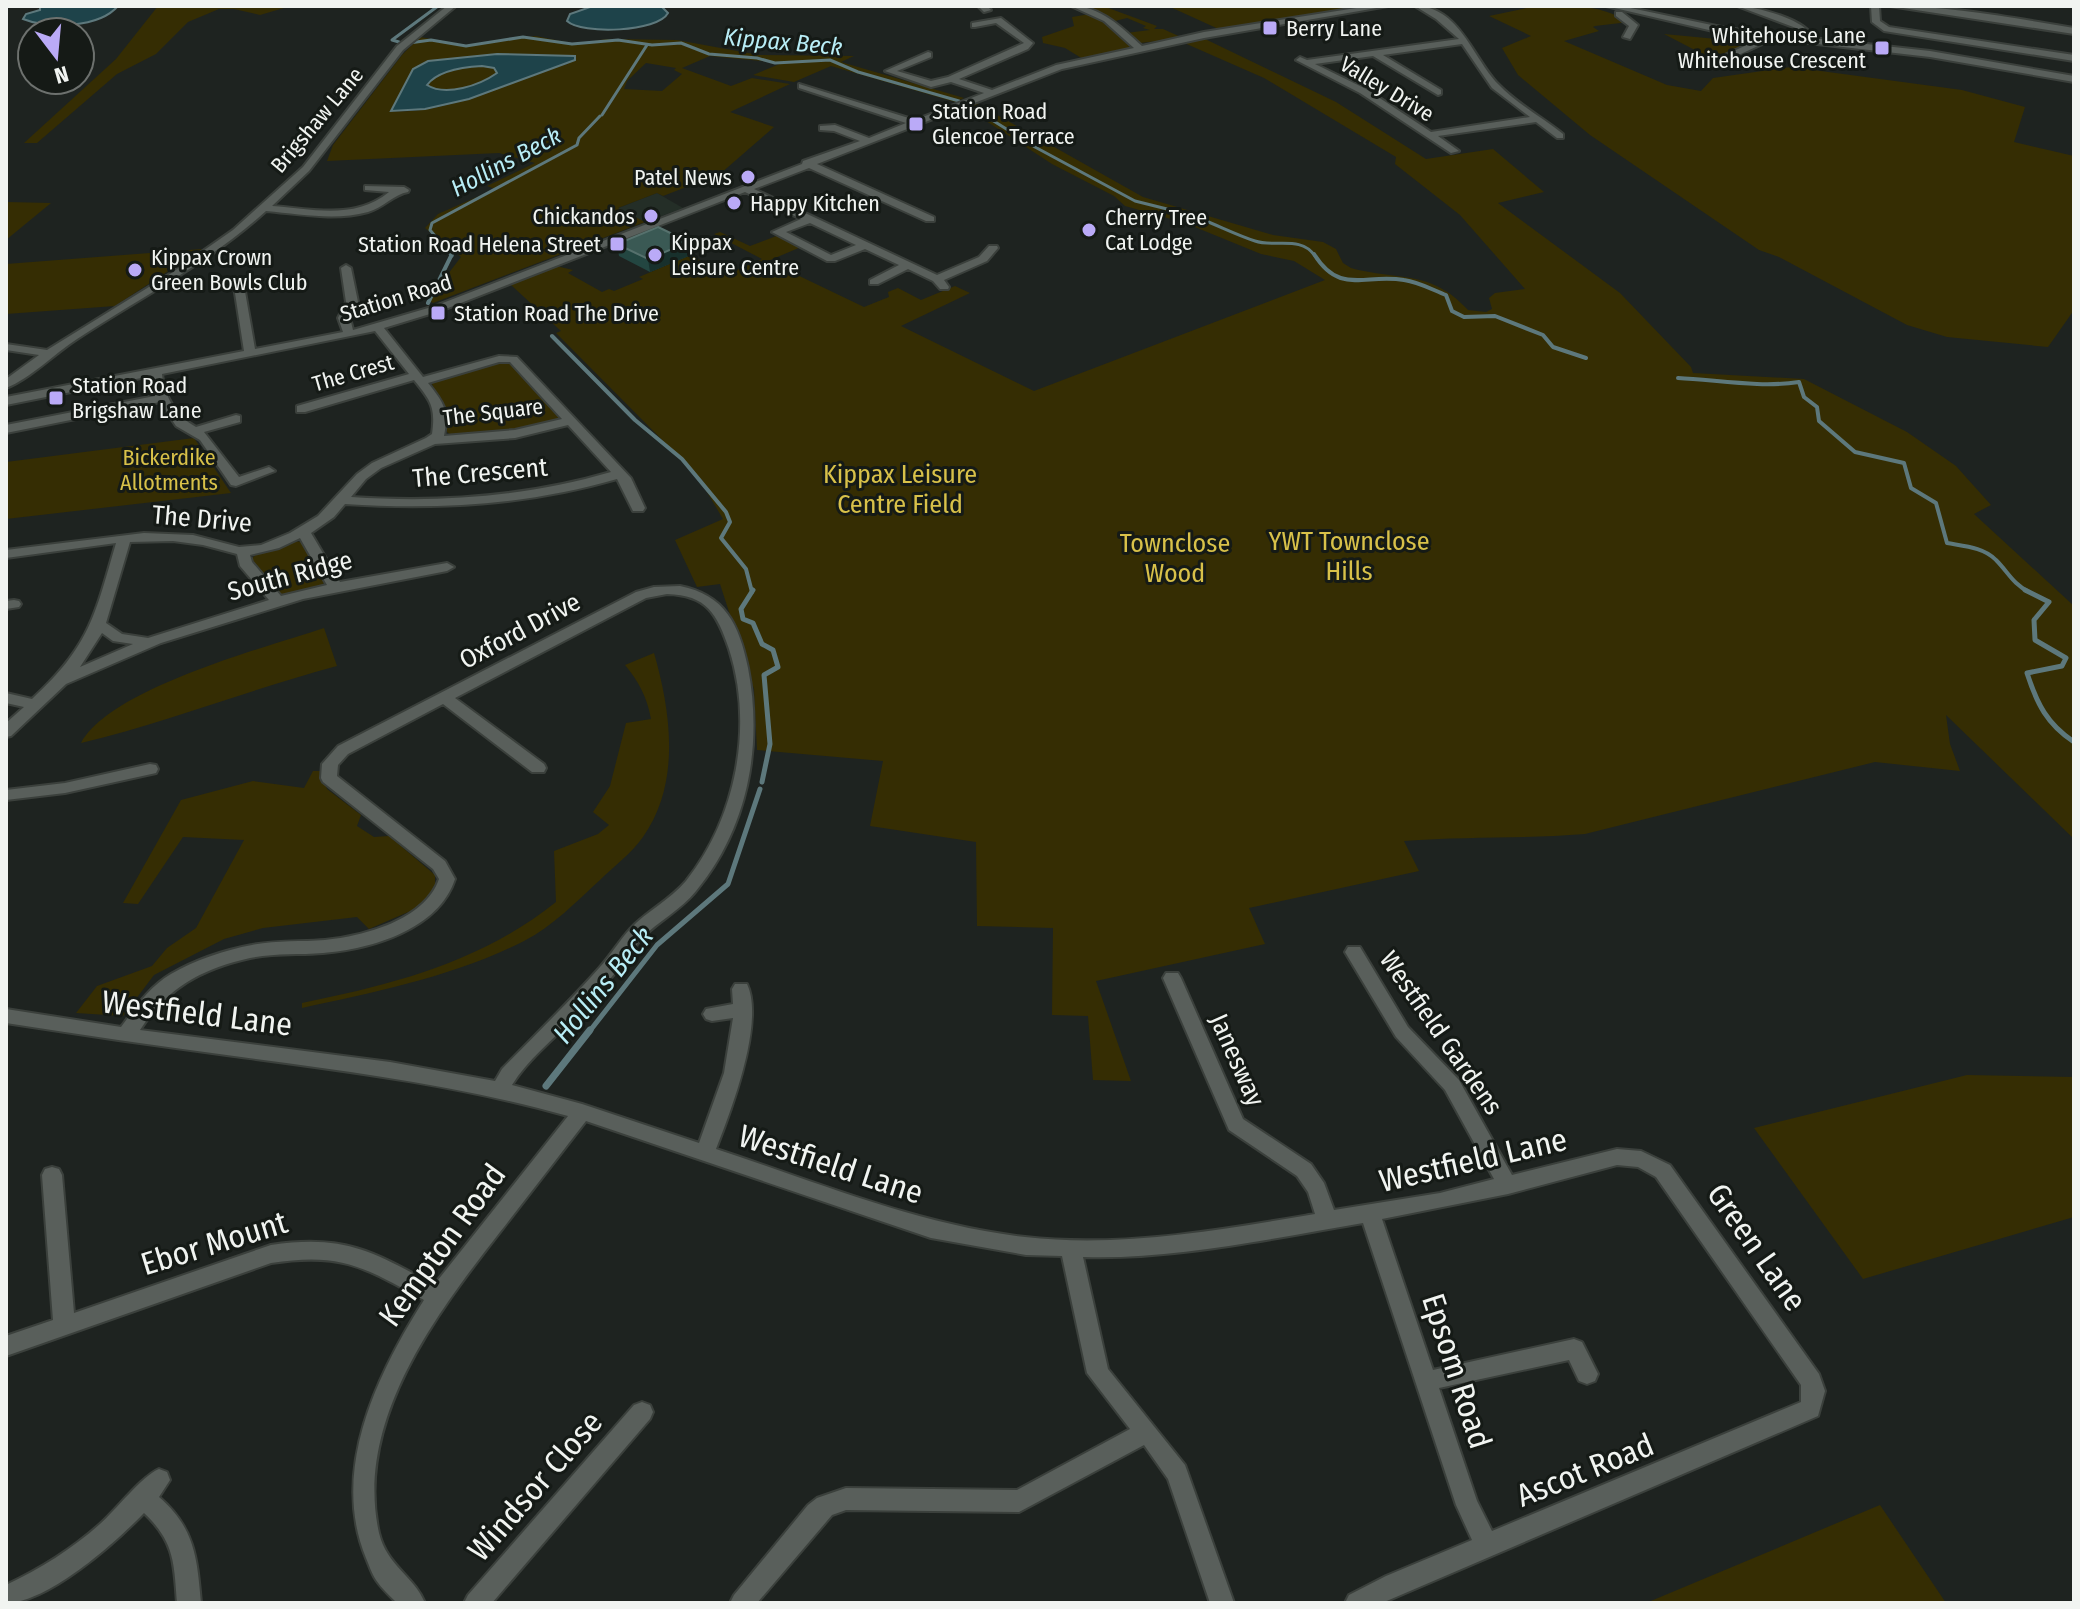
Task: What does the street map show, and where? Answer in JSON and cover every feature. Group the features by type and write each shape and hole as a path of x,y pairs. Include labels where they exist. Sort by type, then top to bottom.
{"street":[{"name":"Brigshaw Lane","path":"6,384 47,353 206,255 266,208 312,163 400,48 452,6"},
{"path":"1075,6 1107,19 1139,48 1384,6"},
{"path":"1419,6 1446,23 1466,41 1495,86 1560,136"},
{"path":"1741,6 1799,26 1807,32 1808,40"},
{"path":"1875,6 1876,22 1887,29 2074,58"},
{"path":"1894,6 2000,18 2074,31"},
{"path":"1614,7 1692,26 1950,57 2074,79"},
{"path":"1614,7 1634,25 1627,37"},
{"path":"928,55 889,71 928,84 951,79 1029,43 998,20 975,25"},
{"path":"1717,62 1770,37"},
{"path":"1374,53 1466,41"},
{"name":"Station Road","path":"6,401 378,328 439,308 989,92 1059,67 1139,48"},
{"path":"1374,53 1438,92"},
{"name":"Valley Drive","path":"1374,53 1302,61 1363,91 1454,151"},
{"path":"951,79 989,92"},
{"path":"802,86 912,122"},
{"path":"1429,135 1536,119"},
{"path":"823,128 835,128 866,140"},
{"path":"806,163 930,219"},
{"path":"266,208 354,213 381,206 403,190 369,188"},
{"path":"744,188 940,283 978,261 993,248"},
{"path":"810,219 777,232 831,259 865,245"},
{"path":"874,282 906,266"},
{"path":"346,268 352,302 344,318 349,334"},
{"path":"238,280 250,354"},
{"path":"378,328 436,400 441,415 440,431 434,440"},
{"path":"6,347 47,353"},
{"name":"The Square","path":"419,378 510,358 570,421"},
{"path":"156,372 158,391 180,423 204,437 236,482 269,471"},
{"name":"The Crest","path":"301,409 419,378"},
{"path":"6,429 162,398"},
{"path":"195,431 236,419"},
{"path":"570,421 632,489 638,508"},
{"name":"The Square","path":"434,440 515,434 570,421"},
{"name":"The Drive","path":"6,732 78,660 99,624 124,538 189,538 243,551 262,548 303,531 328,515 344,500 355,481 372,467 434,440"},
{"name":"The Crescent","path":"344,500 416,505 469,503 551,492 619,474"},
{"path":"303,531 336,588"},
{"path":"6,554 124,538"},
{"path":"243,551 245,563 279,603"},
{"name":"South Ridge","path":"60,681 148,641 336,588 447,567"},
{"name":"Oxford Drive","path":"126,1035 154,997 167,985 234,956 351,942 399,925 435,905 446,888 445,872 333,784 328,771 335,757 343,750 641,595 673,590 700,595 722,613 732,635 747,701 749,724 741,784 726,826 702,871 689,888 636,934 604,974 509,1074 500,1089"},
{"name":"South Ridge","path":"99,624 118,638 148,641"},
{"path":"444,697 538,768"},
{"path":"6,698 34,704"},
{"path":"6,795 65,788 150,769"},
{"name":"Westfield Gardens","path":"1354,952 1379,999 1410,1042 1452,1085 1508,1186"},
{"name":"Janesway","path":"1172,978 1236,1124 1304,1170 1317,1189 1328,1221"},
{"path":"704,1153 726,1102 743,1029 741,989"},
{"path":"712,1014 743,1009"},
{"name":"Westfield Lane","path":"6,1016 126,1035 390,1069 500,1089 582,1112 931,1229 996,1242 1071,1249 1158,1245 1328,1221 1508,1186 1617,1157 1641,1159"},
{"name":"Kempton Road","path":"413,1603 384,1573 370,1546 364,1517 367,1456 383,1402 415,1329 582,1112"},
{"name":"Green Lane","path":"1641,1159 1663,1171 1672,1180 1811,1381"},
{"path":"52,1175 64,1325"},
{"name":"Epsom Road","path":"1370,1214 1467,1505 1487,1545"},
{"name":"Ebor Mount","path":"6,1346 271,1254 305,1248 352,1252 437,1297"},
{"path":"1071,1249 1098,1373 1177,1473 1222,1603"},
{"path":"1427,1381 1574,1349 1587,1374"},
{"name":"Ascot Road","path":"1357,1603 1394,1584 1803,1415 1814,1401 1811,1381"},
{"name":"Windsor Close","path":"476,1603 642,1412"},
{"path":"742,1603 825,1506 846,1499 1019,1501 1147,1432"},
{"path":"6,1598 67,1566 122,1521 152,1489 164,1515 183,1541 189,1603"}],"shaded area":[{"path":"657,193 683,208 645,222 616,209"}],"green space":[{"path":"158,6 284,8 260,15 219,9 188,22 156,54 117,74 96,92 96,77 116,59"},
{"path":"1079,6 1103,6 1157,26 1154,29 1163,29 1183,38 1140,43 1126,33 1150,30 1143,28 1146,26 1127,18 1115,21 1124,28 1120,30 1110,18"},
{"path":"1168,6 1372,6 1223,31"},
{"path":"1536,6 1594,9 1629,22 1595,26 1599,31 1564,41 1667,85 1701,91 1713,78 1791,67 1962,90 2025,107 2014,142 2074,156 2074,310 2048,347 1947,337 1907,325 1779,257 1759,250 1590,135 1518,75 1502,48 1531,36 1489,16"},
{"path":"1090,14 1103,19 1130,46 1083,59 1065,48 1043,43 1042,37 1074,26 1072,17"},
{"path":"1664,34 1759,43 1716,61"},
{"path":"536,36 575,44 607,39 677,40 759,55 854,56 841,62 964,98 955,102 831,66 794,82 753,75 782,63 710,56 682,68 731,86 752,78 790,84 730,112 774,127 720,174 663,196 657,193 618,208 645,222 433,303 428,300 461,257 425,228 438,214 495,189 487,186 535,163 499,153 327,161 333,145 402,55 420,37 465,45","holes":["497,54 558,55 568,64 437,107 391,111 413,69 428,61","646,63 676,68 674,70 682,74 662,91 624,89 627,81"]},
{"name":"YWT Townclose Hills","path":"1203,38 1336,102 1426,159 1493,149 1544,192 1498,203 1620,293 1691,367 1693,373 1804,379 1907,432 1956,466 1991,505 1974,514 2074,606 2074,839 1946,715 1950,744 1960,771 1875,762 1585,834 1404,841 1419,871 1249,908 1265,944 1096,981 1131,1081 1093,1080 1088,1016 1052,1015 1053,928 977,926 976,842 870,826 883,761 757,750 754,689 720,584 697,587 675,540 723,519 703,481 556,333 561,331 511,285 556,266 573,270 568,273 602,292 609,289 614,291 691,255 725,275 762,259 714,234 720,232 750,246 779,235 801,247 768,261 864,307 889,297 888,292 898,288 921,300 955,286 970,293 901,326 1034,391 1325,280 1294,261 1261,254 1185,223 1125,206 1114,196 1052,164 963,106 974,102 1143,197 1273,235 1323,242 1336,249 1343,263 1351,268 1427,282 1441,288 1468,310 1486,312 1492,309 1489,298 1495,293 1525,289 1460,215 1395,164 1396,157 1264,78 1182,42"},
{"path":"482,66 494,68 497,73 482,82 453,90 427,85 444,73"},
{"path":"75,96 91,96 37,143 24,143"},
{"path":"6,202 51,203 6,240"},
{"path":"202,249 115,306 6,314 6,264"},
{"path":"500,360 509,360 561,419 517,431 452,436 447,432 445,411 431,382"},
{"name":"Bickerdike Allotments","path":"194,438 231,493 6,519 6,462"},
{"path":"291,541 304,542 325,581 321,588 283,596 250,560 258,553"},
{"path":"324,628 337,666 81,743 98,723 155,688 191,672"},
{"path":"654,653 668,723 668,771 655,816 628,854 564,913 524,941 443,973 302,1008 302,1003 370,988 436,968 498,940 556,902 554,851 598,834 609,825 593,812 610,786 626,723 651,719 642,690 625,665"},
{"path":"313,771 320,771 327,789 361,815 357,826 374,837 389,836 435,875 435,891 422,906 369,929 357,917 263,928 224,939 154,975 123,1016 76,1013 97,986 152,966 167,948 196,928 244,840 183,837 138,904 123,903 181,800 253,781 304,788"},
{"path":"1967,1075 2074,1077 2074,1217 1863,1279 1754,1128"},
{"path":"1880,1505 1946,1603 1646,1603"}],"water":[{"path":"40,6 118,6 96,20 96,16 25,16 40,10"},
{"path":"593,6 661,6 668,13 661,19 636,28 603,30 567,21 570,14"},
{"path":"497,54 575,56 575,60 469,99 425,109 391,111 413,69 428,61","holes":["482,66 494,68 497,73 463,88 444,90 427,85 452,70"]}],"building":[{"path":"658,227 689,242 648,259 617,244"}],"waterway":[{"path":"399,42 392,40 438,6"},
{"name":"Kippax Beck","path":"409,43 431,40 466,46 523,37 572,44 618,40 652,45 681,43 709,54 757,58 775,63 830,60 858,72 959,101"},
{"name":"Hollins Beck","path":"602,115 647,45"},
{"name":"Kippax Beck","path":"968,105 1035,147 1135,201 1191,215"},
{"name":"Hollins Beck","path":"451,255 430,230 432,223 577,145 579,138 600,116"},
{"name":"Kippax Beck","path":"1201,219 1255,241 1303,246 1315,256"},
{"name":"Kippax Beck","path":"1314,254 1324,267 1344,279 1415,282 1446,295 1452,311 1464,317 1495,316 1543,335 1553,347 1586,358"},
{"path":"428,303 451,255"},
{"path":"552,336 635,420 682,459 726,512 730,522 721,538 746,569 752,592"},
{"name":"Kippax Beck","path":"1678,378 1754,384 1799,382 1804,397 1817,407 1819,421 1855,452 1904,463 1911,488 1936,503 1947,543 1986,552 2029,592"},
{"name":"Kippax Beck","path":"2025,590 2029,592"},
{"name":"Hollins Beck","path":"752,592 741,609 743,619 753,623 762,644 773,650 778,667 764,675 770,744 762,782"},
{"name":"Kippax Beck","path":"2029,592 2049,602 2034,620 2035,640 2066,658 2062,666 2027,673 2044,712 2074,742"},
{"name":"Hollins Beck","path":"589,1032 657,945 728,884 760,789"},
{"name":"Hollins Beck","path":"546,1086 590,1030"}],"place":[{"name":"Berry Lane","path":"1270,28"},
{"name":"Whitehouse Lane Whitehouse Crescent","path":"1882,48"},
{"name":"Station Road Glencoe Terrace","path":"916,124"},
{"name":"Patel News","path":"748,177"},
{"name":"Happy Kitchen","path":"734,203"},
{"name":"Chickandos","path":"651,216"},
{"name":"Cherry Tree Cat Lodge","path":"1089,230"},
{"name":"Station Road Helena Street","path":"617,244"},
{"name":"Kippax Leisure Centre","path":"655,255"},
{"name":"Kippax Crown Green Bowls Club","path":"135,270"},
{"name":"Station Road The Drive","path":"438,313"},
{"name":"Station Road Brigshaw Lane","path":"56,398"}],"park label":[{"name":"Kippax Leisure Centre Field","path":"900,489"},
{"name":"Townclose Wood","path":"1175,558"}]}
